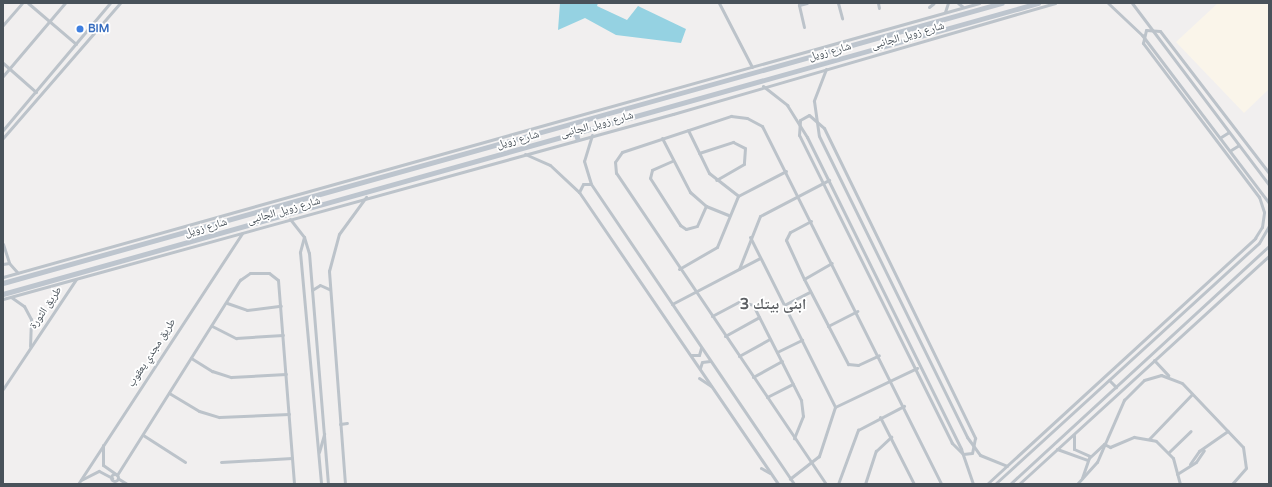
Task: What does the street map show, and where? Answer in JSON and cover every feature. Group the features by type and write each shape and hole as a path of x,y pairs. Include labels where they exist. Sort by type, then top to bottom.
{"main road":[{"name":"شارع زويل","path":"3,283 1002,3"},
{"name":"شارع زويل","path":"3,294 108,268 203,238 268,222 426,174 1038,3"},
{"path":"1016,9 1018,14"},
{"path":"912,22 913,28"},
{"path":"864,41 872,56"},
{"path":"848,46 850,56"},
{"path":"576,133 578,139"},
{"path":"413,168 412,174 417,177"},
{"path":"395,173 400,177 398,182"},
{"path":"426,174 427,180"},
{"path":"377,189 378,194"},
{"path":"324,192 327,203"},
{"path":"199,228 197,234 203,238"},
{"path":"181,233 186,238 184,244"},
{"path":"104,249 106,255"}],"street":[{"path":"3,25 22,3"},
{"path":"28,3 76,44"},
{"path":"3,76 65,3"},
{"path":"3,130 110,3"},
{"path":"3,138 120,3"},
{"path":"719,3 752,67"},
{"path":"804,27 799,5 807,3"},
{"path":"838,3 842,18"},
{"path":"878,3 879,8"},
{"path":"929,7 934,3"},
{"path":"944,12 948,3"},
{"path":"958,3 965,7"},
{"name":"شارع زويل الجانبى","path":"3,277 979,3"},
{"name":"شارع زويل الجانبى","path":"3,299 108,268 242,232 268,222 290,219 578,139 1055,3"},
{"path":"1108,3 1142,35 1221,136 1269,203"},
{"path":"1132,3 1269,185"},
{"path":"103,12 108,17"},
{"path":"1142,35 1151,27"},
{"path":"1151,27 1160,31 1269,173"},
{"path":"987,484 1261,231 1263,204 1246,179 1143,43 1142,35"},
{"path":"3,63 36,92"},
{"path":"60,63 64,67"},
{"path":"826,69 815,92 814,118 822,143 975,449 990,461 1007,466"},
{"path":"763,86 782,99 799,123 829,180 963,454 973,484"},
{"path":"1187,101 1191,99"},
{"path":"19,111 24,114"},
{"path":"826,484 679,269 615,169 622,152 731,116 747,118 765,131 857,311 941,484"},
{"path":"963,454 952,443 799,135 799,123 804,116 814,118 824,128 976,440 975,449"},
{"path":"688,130 699,153 716,180 738,196"},
{"path":"1221,136 1229,132"},
{"path":"592,135 584,161 591,184 794,484"},
{"path":"662,138 672,161 690,192 706,206 728,215"},
{"path":"699,153 733,142 745,148 744,164 716,180"},
{"path":"1231,150 1239,145"},
{"path":"524,154 550,165 579,192 778,484"},
{"path":"672,161 652,170 650,178 680,225 686,229 697,226 706,206"},
{"path":"1246,170 1246,179"},
{"path":"679,269 717,247 728,215 738,196 786,171"},
{"path":"739,269 750,237 760,216 829,180"},
{"path":"579,192 583,184 591,184"},
{"path":"345,484 328,289 330,262 339,234 367,197"},
{"path":"290,219 304,237 312,290 328,484"},
{"path":"811,221 786,237 810,292 848,364 858,365 878,355"},
{"path":"995,484 1259,243 1269,226"},
{"name":"طريق مجدي يعقوب","path":"79,483 242,232"},
{"path":"304,237 300,252 321,484"},
{"path":"750,237 835,407 819,456 812,464 790,479"},
{"path":"3,244 9,263 18,273"},
{"path":"1010,484 1269,246"},
{"path":"1019,484 1269,256"},
{"path":"672,304 760,258"},
{"path":"3,264 9,263"},
{"path":"804,279 832,263"},
{"path":"112,481 143,435 243,277 269,273 278,280 294,484"},
{"name":"طريق الثورة","path":"3,389 76,278"},
{"path":"312,290 320,286 328,289"},
{"path":"784,304 810,292"},
{"name":"طريق الثورة","path":"11,297 24,306 31,319 30,347"},
{"path":"649,302 654,300"},
{"path":"712,316 745,300 752,305 782,361 803,408 794,438"},
{"path":"227,303 247,310 281,306"},
{"path":"828,326 857,311"},
{"path":"1198,312 1202,316"},
{"path":"725,336 759,317"},
{"path":"1162,324 1166,328"},
{"path":"212,326 236,338 283,335"},
{"path":"739,356 770,339"},
{"path":"777,352 802,340"},
{"path":"691,355 699,355 701,347"},
{"path":"191,358 212,371 231,377 286,374"},
{"path":"1154,360 1169,376 1192,394 1243,447 1247,459 1245,470 1232,484"},
{"path":"700,368 702,362 710,361"},
{"path":"753,377 782,361"},
{"path":"835,407 920,366"},
{"path":"1160,375 1162,368"},
{"path":"1122,369 1129,375"},
{"path":"1077,484 1092,470 1100,457 1104,444 1127,396 1147,378 1160,375 1169,376"},
{"path":"700,378 714,389"},
{"path":"1109,380 1116,387"},
{"path":"767,397 793,384"},
{"path":"1113,390 1117,394"},
{"path":"169,393 199,411 219,417 289,414"},
{"path":"1149,439 1192,394"},
{"path":"838,484 858,430 880,417 904,406"},
{"path":"1092,409 1097,414"},
{"path":"880,417 914,482 909,484"},
{"path":"340,424 347,423"},
{"path":"1169,452 1192,430"},
{"path":"318,456 324,432"},
{"path":"1177,474 1204,450 1228,432"},
{"path":"1071,454 1074,449 1075,433"},
{"path":"1155,434 1156,441"},
{"path":"143,435 185,462"},
{"path":"865,484 876,451 891,437"},
{"path":"1104,444 1110,447 1134,437 1156,441 1169,452 1180,484"},
{"path":"1082,479 1087,460 1104,444"},
{"path":"79,483 99,471 103,465 103,445"},
{"path":"1028,446 1038,445"},
{"path":"1053,445 1057,449 1087,460"},
{"path":"963,454 975,449"},
{"path":"1074,449 1090,456"},
{"path":"1094,453 1100,457"},
{"path":"221,462 292,458"},
{"path":"103,465 127,484"},
{"path":"1086,466 1092,470"},
{"path":"761,468 771,474"},
{"path":"99,471 112,481"},
{"path":"112,481 119,479"}],"shaded area":[{"path":"1218,3 1269,3 1269,89 1244,113 1176,42"}],"water":[{"path":"560,3 598,3 597,6 627,20 638,6 686,29 681,43 616,35 585,18 558,30"}],"place":[{"name":"BIM","path":"80,29"}],"district":[{"name":"ابنى بيتك 3","path":"773,305"}]}
